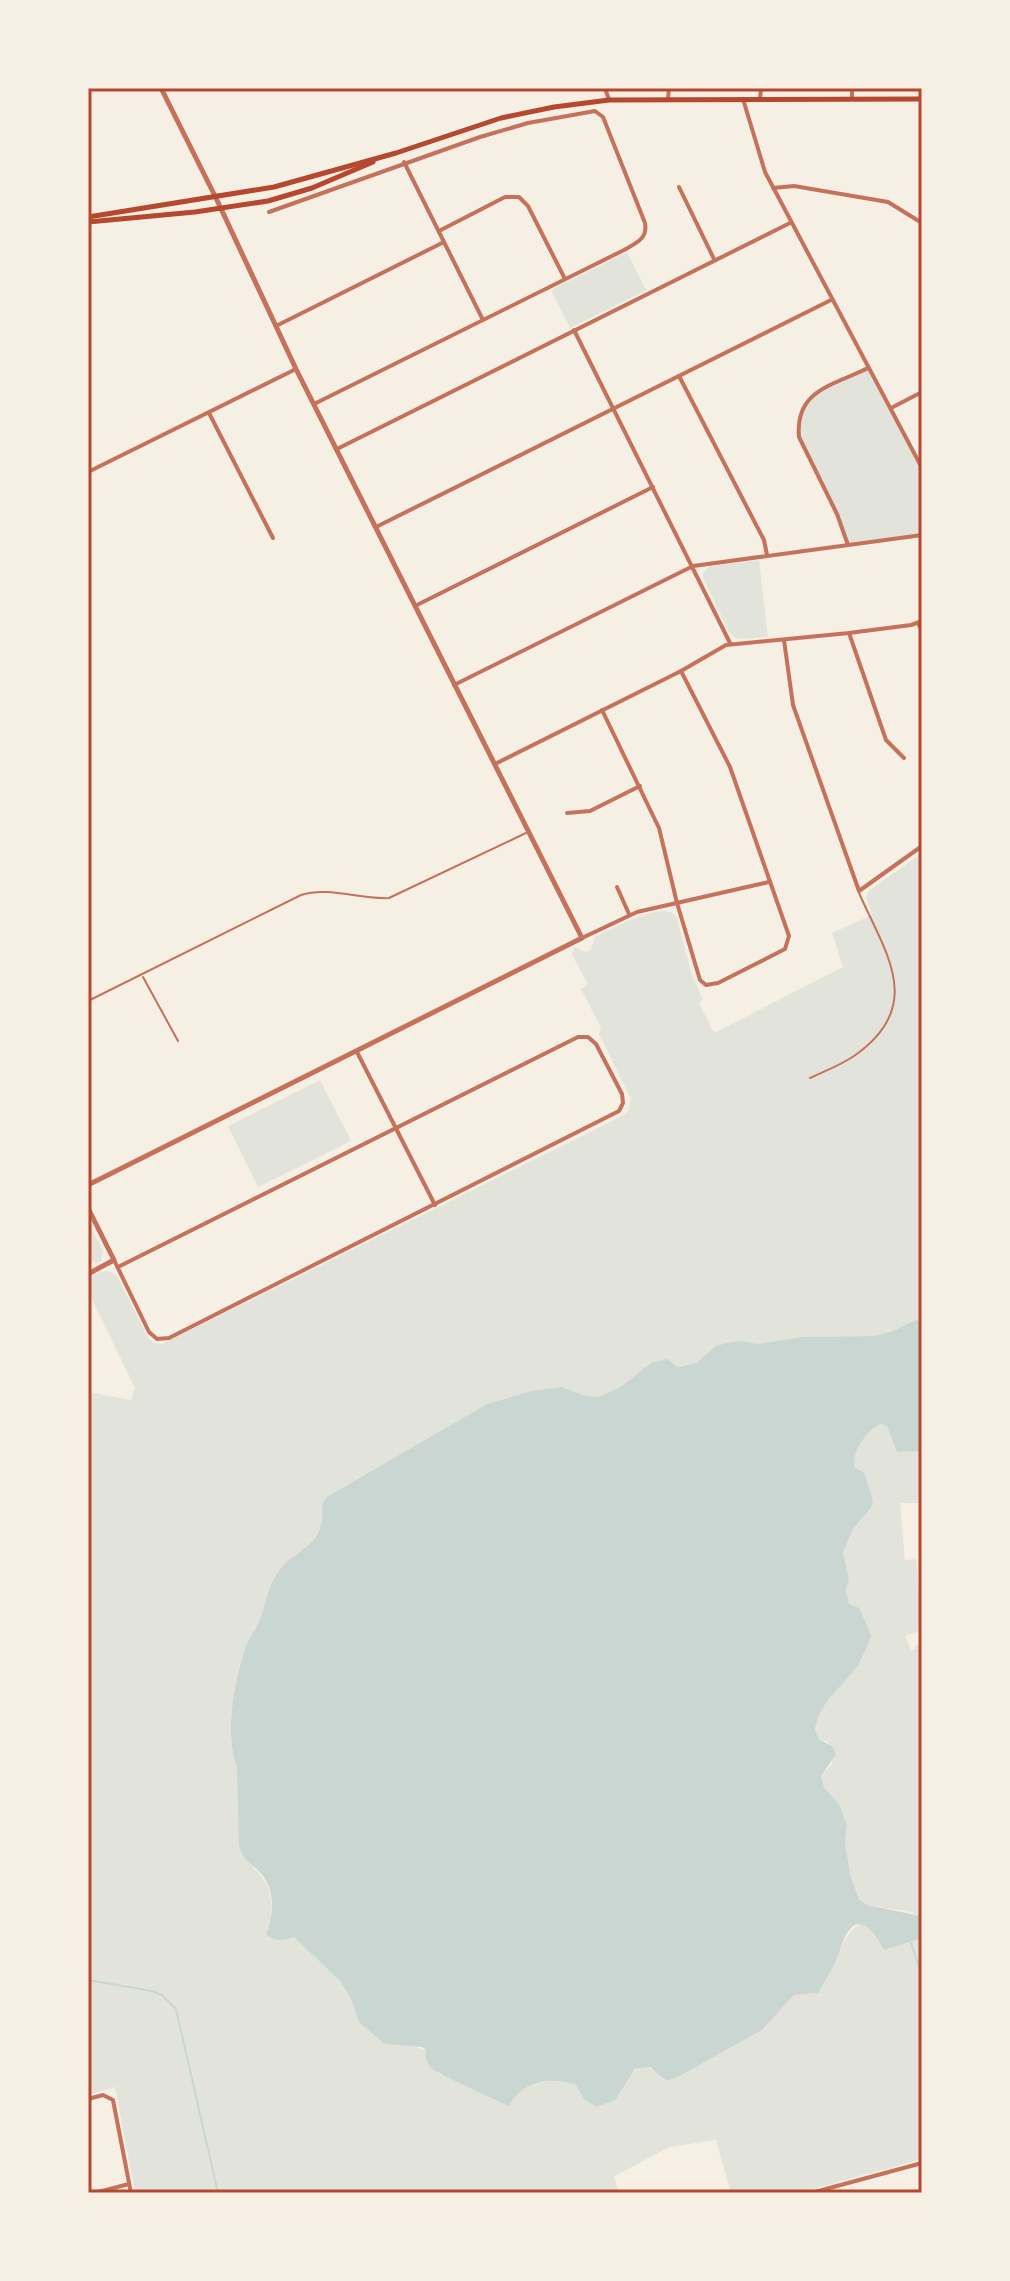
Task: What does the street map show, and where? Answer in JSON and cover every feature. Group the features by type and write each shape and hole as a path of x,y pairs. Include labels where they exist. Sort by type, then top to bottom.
{"main road":[{"path":"88,220 274,187 528,111 609,100 922,99"},
{"path":"88,220 221,209 293,194 396,153"}],"street":[{"path":"161,88 296,369 582,938"},
{"path":"605,88 609,100"},
{"path":"668,99 669,88"},
{"path":"760,99 761,88"},
{"path":"852,88 852,99"},
{"path":"743,99 765,172 922,468"},
{"path":"269,212 404,162 528,123 575,113 598,112 603,117 642,213 645,234 624,250 314,404"},
{"path":"404,162 483,320"},
{"path":"773,188 794,186 888,202 922,223"},
{"path":"679,187 714,259"},
{"path":"439,231 501,199 519,197 528,206 565,279"},
{"path":"337,449 790,223"},
{"path":"276,326 444,242"},
{"path":"376,527 831,300"},
{"path":"574,330 731,644"},
{"path":"848,545 837,514 799,437 797,424 800,411 814,394 868,368"},
{"path":"88,472 296,369"},
{"path":"679,376 764,540 767,555"},
{"path":"891,408 922,392"},
{"path":"209,413 273,538"},
{"path":"415,606 653,487"},
{"path":"454,685 693,566 922,535"},
{"path":"495,764 731,644 849,633 920,622 922,631"},
{"path":"849,633 886,740 904,758"},
{"path":"784,640 793,705 859,891 922,846"},
{"path":"602,710 659,828 700,980 706,985 718,983 785,949 789,936 730,767 681,671"},
{"path":"567,813 590,811 640,786"},
{"path":"88,1185 630,915 769,882"},
{"path":"617,887 630,915"},
{"path":"88,1208 149,1332 157,1339 164,1339 619,1111 623,1103 622,1094 596,1044 582,1036 118,1267"},
{"path":"357,1052 435,1205"},
{"path":"88,1273 114,1260"},
{"path":"88,2099 103,2095 109,2096 114,2103 131,2193"},
{"path":"814,2193 922,2163"},
{"path":"94,2193 129,2184"}],"lane":[{"path":"88,1001 301,895 322,892 376,899 394,897 528,832"},
{"path":"810,1078 865,1047 888,1021 894,1008 895,981 891,965 859,891"},
{"path":"143,976 178,1041"}],"shaded area":[{"path":"627,252 646,290 570,328 551,290"},
{"path":"868,368 922,468 922,535 848,545 799,437 799,422 803,409 818,392"},
{"path":"759,560 768,637 737,639 729,632 703,573 710,566"},
{"path":"922,853 922,1320 874,1336 802,1337 716,1346 696,1363 678,1367 651,1363 619,1388 598,1397 561,1387 531,1391 487,1404 322,1504 322,1518 315,1538 278,1572 259,1622 246,1646 234,1691 231,1739 253,1868 265,1883 271,1899 266,1934 294,1937 340,1981 351,1999 359,2022 376,2037 427,2050 440,2075 509,2105 522,2090 548,2081 576,2085 584,2099 630,2077 639,2068 653,2070 667,2081 678,2077 762,2030 794,1995 818,1993 844,1941 857,1926 863,1925 869,1929 884,1950 922,1938 922,2159 798,2193 731,2193 716,2140 670,2147 614,2176 619,2193 135,2193 115,2087 88,2095 88,1392 131,1400 135,1388 88,1291 88,1278 106,1271 117,1276 147,1336 153,1343 162,1344 620,1117 628,1111 631,1099 581,989 588,984 572,955 574,947 586,952 591,950 595,937 649,914 660,911 676,916 692,975 703,999 699,1003 714,1033 843,967 832,933 872,915 866,896 870,890"},
{"path":"320,1080 351,1141 258,1187 228,1126"},
{"path":"88,1220 103,1251 101,1261 96,1263 88,1258"},
{"path":"922,1320 922,1451 897,1452 887,1426 881,1424 865,1437 855,1455 855,1468 864,1472 873,1501 871,1508 853,1529 843,1552 849,1579 846,1589 849,1604 859,1608 871,1635 858,1665 822,1710 815,1730 819,1739 833,1747 836,1754 821,1776 824,1787 840,1806 847,1825 845,1842 851,1878 859,1899 867,1905 921,1916 922,1938 884,1950 866,1927 853,1926 818,1993 794,1995 762,2030 678,2077 667,2081 650,2067 635,2069 615,2100 596,2107 584,2099 576,2085 557,2081 529,2086 509,2106 431,2068 426,2060 426,2050 422,2047 385,2044 359,2022 351,1999 340,1981 294,1937 276,1940 266,1934 272,1912 270,1890 263,1876 243,1856 239,1845 237,1768 231,1739 232,1707 238,1675 246,1646 259,1622 275,1577 285,1563 315,1538 322,1519 322,1504 327,1497 487,1404 531,1391 561,1387 598,1397 619,1388 651,1363 667,1359 678,1367 696,1363 716,1346 727,1343 742,1341 757,1344 802,1337 874,1336"},
{"path":"881,1424 887,1426 897,1452 922,1451 922,1503 900,1503 905,1560 916,1559 922,1624 922,1630 905,1636 911,1650 915,1649 915,1645 922,1644 922,1918 912,1912 867,1905 859,1899 851,1878 845,1842 847,1825 840,1806 824,1787 821,1776 832,1764 828,1742 819,1739 815,1730 825,1705 857,1666 867,1646 862,1616 849,1605 846,1589 849,1579 843,1552 853,1529 871,1509 864,1472 855,1468 855,1455 865,1437"}],"waterway":[{"path":"911,1943 922,1976"},
{"path":"88,1980 152,1991 162,1995 176,2009 218,2193"}]}
